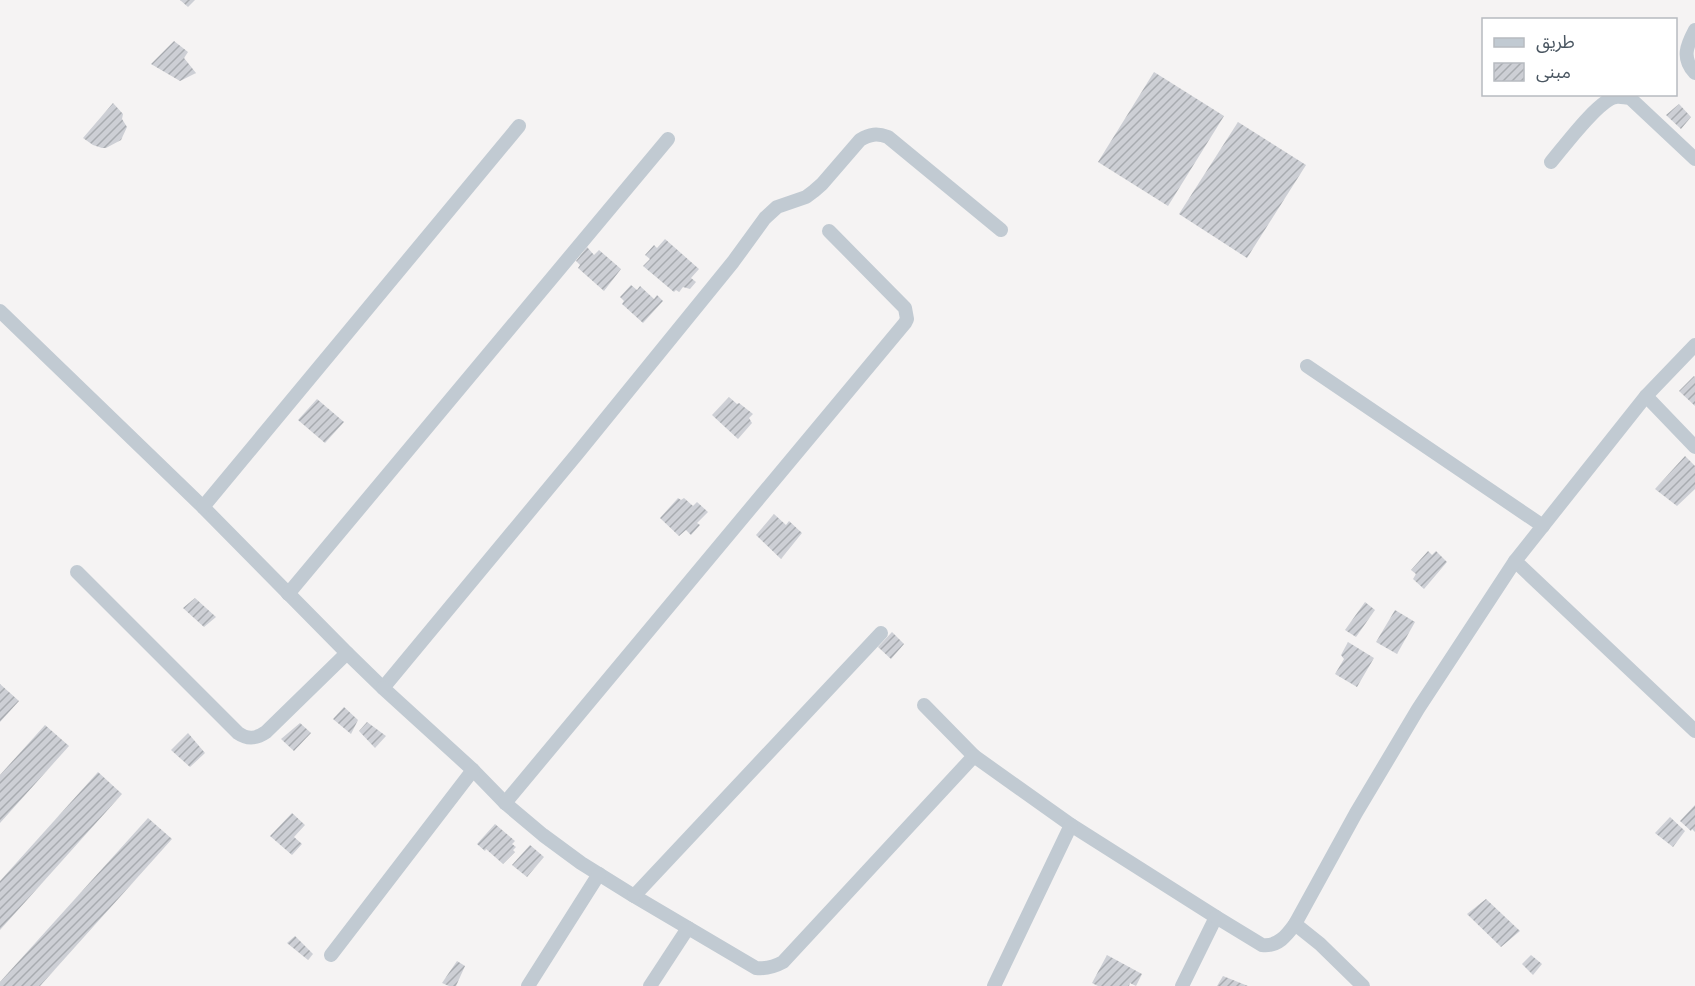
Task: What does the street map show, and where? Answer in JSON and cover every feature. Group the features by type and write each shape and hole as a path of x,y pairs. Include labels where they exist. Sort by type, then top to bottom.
{"street":[{"path":"1695,30 1688,44 1686,57 1695,72"},
{"path":"1551,162 1599,107 1617,96 1630,98 1695,159"},
{"path":"203,507 519,126"},
{"path":"383,688 577,454 733,262 765,218 777,207 806,197 814,191 860,140 874,134 888,137 1001,230"},
{"path":"288,594 668,140"},
{"path":"505,803 905,323 907,319 905,308 829,231"},
{"path":"0,311 203,507 347,653 473,770 505,803 543,835 599,874 756,968 768,969 783,962 974,756"},
{"path":"924,705 974,756 1071,825 1262,945 1269,946 1278,943 1295,924 1356,813 1418,709 1515,561 1646,396 1695,345"},
{"path":"1307,366 1543,526"},
{"path":"1646,396 1695,447"},
{"path":"1515,561 1695,731"},
{"path":"77,572 244,737 254,738 266,732 347,653"},
{"path":"634,896 881,633"},
{"path":"331,955 473,770"},
{"path":"994,986 1071,825"},
{"path":"528,986 599,874"},
{"path":"1182,986 1216,917"},
{"path":"1295,924 1320,944 1363,986"},
{"path":"650,986 688,928"}],"building":[{"path":"180,0 195,0 188,7"},
{"path":"174,41 188,52 184,58 196,73 180,81 151,64"},
{"path":"1154,72 1224,116 1168,206 1098,162"},
{"path":"113,103 123,114 122,119 127,127 121,140 106,148 93,145 83,138"},
{"path":"1679,104 1691,117 1681,129 1666,115"},
{"path":"1238,122 1306,165 1247,258 1179,214"},
{"path":"665,239 699,269 691,278 696,282 690,289 683,287 679,292 676,290 674,292 643,266 650,259 645,255 654,245 657,248"},
{"path":"587,247 594,255 599,250 621,269 604,291 578,268 580,265 576,261"},
{"path":"631,285 637,290 640,286 654,299 657,295 663,301 643,323 622,304 624,301 620,297"},
{"path":"1695,377 1695,406 1679,391"},
{"path":"729,397 753,414 749,418 752,423 738,439 712,415"},
{"path":"317,399 344,422 325,443 298,420"},
{"path":"1685,456 1695,466 1695,489 1677,506 1655,489"},
{"path":"678,498 681,500 684,498 693,506 697,502 708,512 697,523 700,525 691,535 686,530 679,536 660,518"},
{"path":"774,514 786,525 789,521 802,533 781,559 756,535"},
{"path":"1428,551 1432,555 1436,551 1447,562 1424,589 1413,579 1416,574 1411,570"},
{"path":"195,598 216,617 204,627 183,608"},
{"path":"1365,602 1375,610 1356,637 1345,630"},
{"path":"1395,610 1415,622 1397,654 1376,642"},
{"path":"892,632 904,644 891,659 878,647"},
{"path":"1348,642 1374,658 1357,687 1335,674 1344,659 1341,655"},
{"path":"0,684 19,701 0,722"},
{"path":"344,707 358,720 351,734 333,719"},
{"path":"367,722 386,736 375,748 359,731"},
{"path":"300,723 311,733 294,751 281,739"},
{"path":"45,725 69,746 0,823 0,775"},
{"path":"188,733 205,753 190,767 171,750"},
{"path":"98,772 122,794 0,930 0,881"},
{"path":"1695,805 1695,832 1680,821"},
{"path":"292,813 305,825 294,837 302,844 292,855 270,836"},
{"path":"1670,817 1685,831 1673,847 1655,833"},
{"path":"148,818 172,839 40,986 0,986 0,982"},
{"path":"495,824 515,841 512,844 516,847 513,850 515,852 503,864 477,844"},
{"path":"530,845 544,857 527,877 512,865"},
{"path":"1486,899 1520,931 1501,947 1467,914"},
{"path":"295,936 313,954 308,960 287,943"},
{"path":"1107,955 1142,974 1136,986 1130,983 1129,986 1098,986 1092,983"},
{"path":"1531,955 1542,964 1533,975 1522,964"},
{"path":"457,961 465,966 456,986 442,983"},
{"path":"1223,976 1248,986 1217,986"}]}
